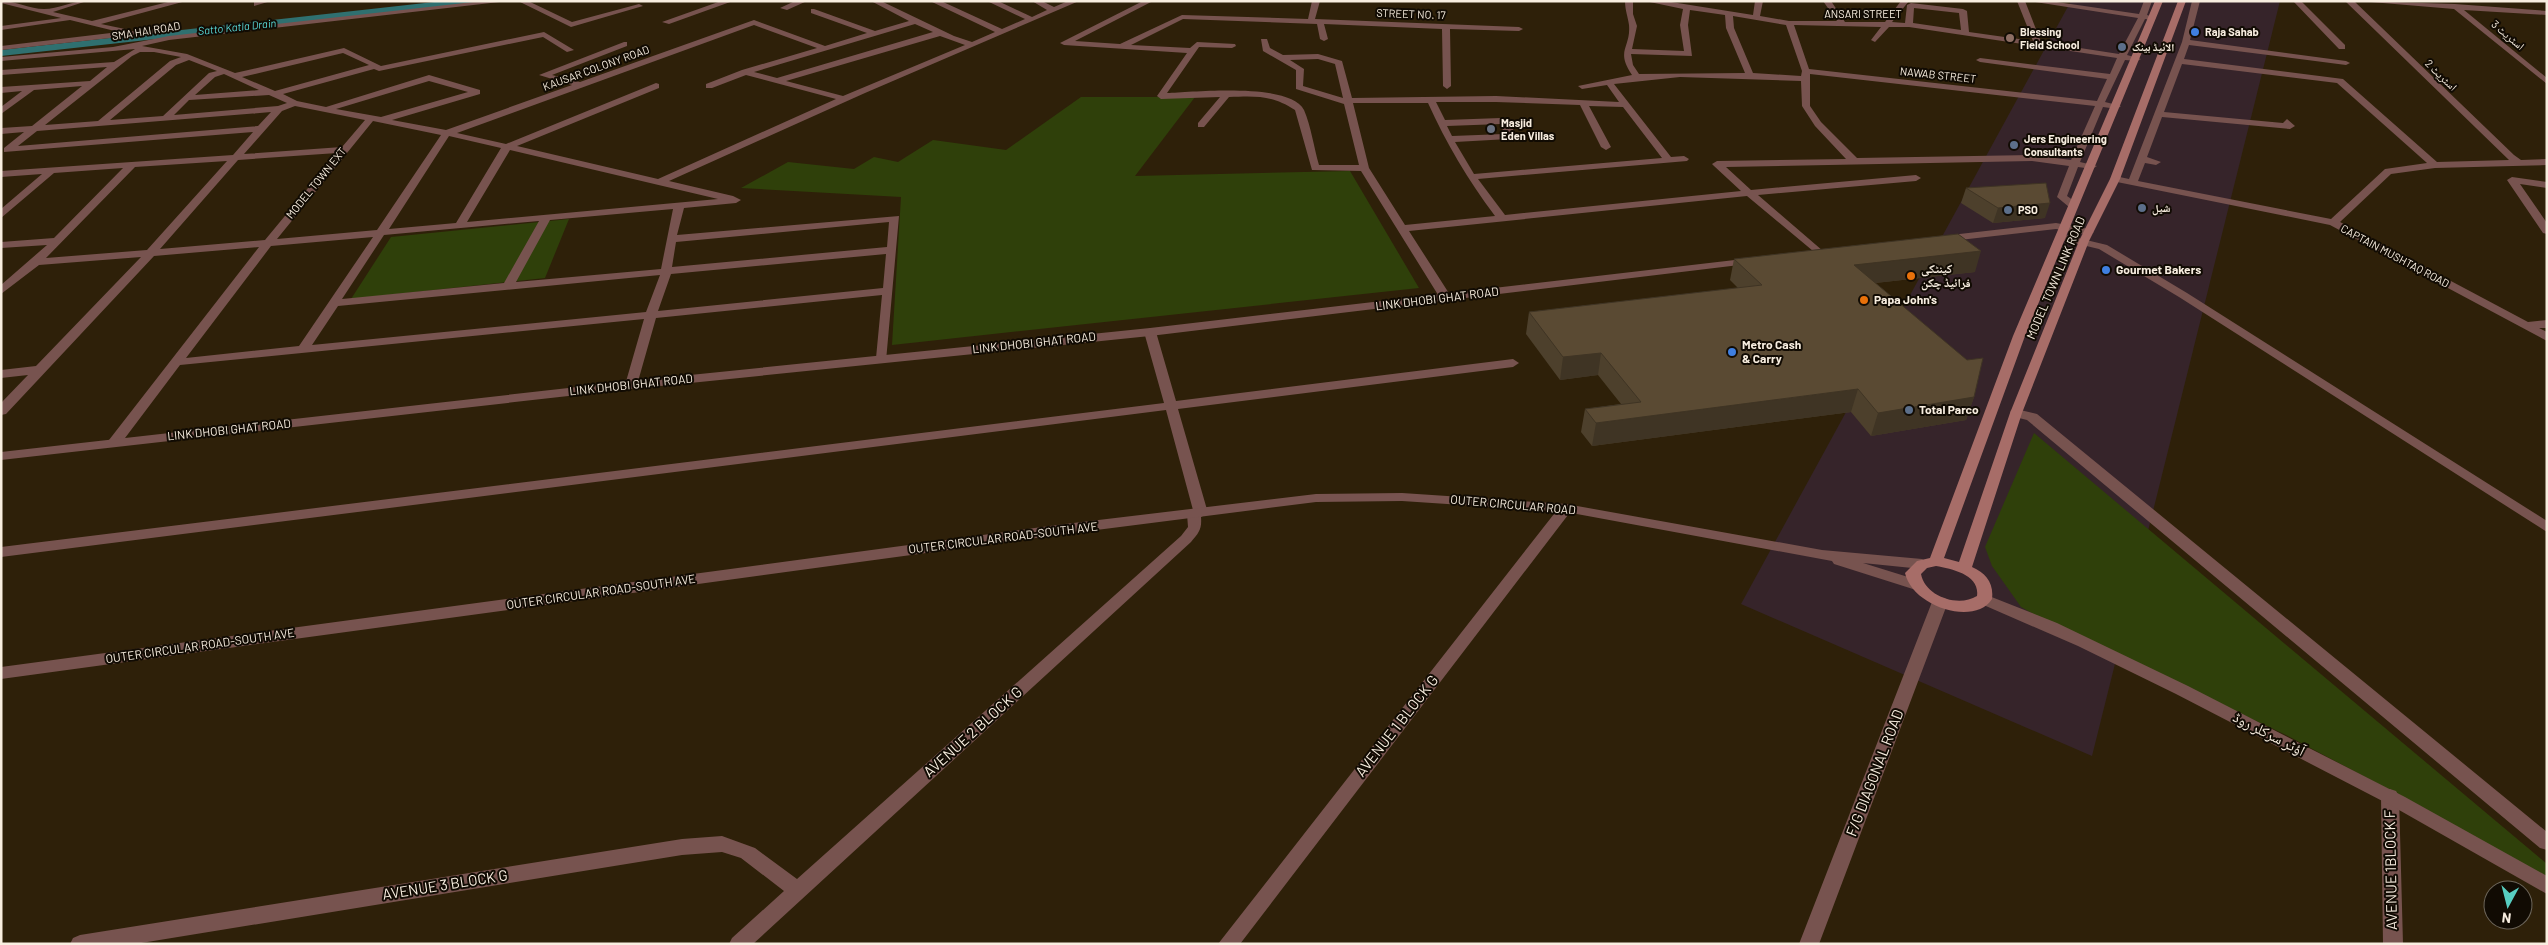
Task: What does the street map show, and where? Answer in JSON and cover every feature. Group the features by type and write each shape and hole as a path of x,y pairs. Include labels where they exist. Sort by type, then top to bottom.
{"main road":[{"name":"MODEL TOWN LINK ROAD","path":"1916,585 1913,573 1929,563 2073,205 2092,166 2137,59 2148,17 2159,1"},
{"name":"MODEL TOWN LINK ROAD","path":"1964,568 2016,413 2087,236 2115,179 2182,1"},
{"path":"1916,585 1926,594 1940,602 1958,606 1973,605 1984,599 1986,592 1983,583 1964,568 1929,563"}],"street":[{"path":"1,1 125,32 118,41"},
{"path":"44,12 83,1"},
{"path":"93,23 182,1"},
{"path":"257,4 267,1"},
{"path":"1,48 118,41 422,1"},
{"name":"SMA HAI ROAD","path":"1,59 118,41 138,48 169,38 504,1"},
{"path":"522,1 571,25 640,6"},
{"path":"666,22 729,1"},
{"path":"784,8 803,1"},
{"path":"875,1 940,33 972,44"},
{"path":"934,1 1002,32"},
{"path":"991,1 1031,19"},
{"path":"1036,1 1053,10"},
{"path":"658,182 972,44 1075,1"},
{"path":"1149,1 1064,43 1192,51"},
{"path":"1316,1 1316,22 1324,39"},
{"path":"1629,1 1629,14 1633,26 1628,51 1628,65 1637,77"},
{"name":"ANSARI STREET","path":"1649,1 1686,5 1789,23 1843,25 1888,23 1909,25 2137,59"},
{"path":"1756,18 1759,1"},
{"path":"1827,1 1843,25"},
{"path":"1875,40 1905,1"},
{"path":"2021,1 2038,44"},
{"path":"2033,1 2148,17"},
{"path":"2073,205 2062,197 2074,162 2122,57 2148,17 2148,1"},
{"path":"2133,182 2156,114 2186,42 2196,1"},
{"path":"2297,1 2339,49 2353,74"},
{"name":"اسٹریٹ 2","path":"2349,1 2510,157 2519,162"},
{"path":"2363,1 2442,3 2455,6 2505,5 2547,13"},
{"path":"1628,51 1689,54 1684,41 1683,17 1686,5"},
{"path":"1909,25 1911,5 1963,11 1965,33"},
{"name":"اسٹریٹ 3","path":"2455,6 2547,82"},
{"path":"814,11 873,33"},
{"path":"1729,14 1730,28 1750,75"},
{"name":"STREET NO. 17","path":"1120,47 1182,17 1519,29"},
{"path":"1,28 77,19"},
{"path":"709,86 745,72 916,21"},
{"name":"KAUSAR COLONY ROAD","path":"446,133 754,22 824,48"},
{"path":"1789,23 1805,75 1806,106 1818,124 1854,161"},
{"path":"1446,26 1447,86"},
{"path":"776,81 940,33"},
{"path":"235,76 344,50 379,69 544,34 570,50"},
{"path":"1264,41 1266,49 1300,70 1299,87 1313,93 1350,101 1496,99 1627,105"},
{"path":"2186,42 2346,63"},
{"path":"582,85 543,75 624,44"},
{"path":"1232,46 1198,44 1161,96 1266,94 1291,102 1298,109 1313,166 1319,169 1364,168"},
{"path":"4,152 138,48 189,57 275,92 294,103 446,133 736,200 268,243 36,262"},
{"path":"102,122 173,62 189,57"},
{"path":"1280,58 1334,59 1339,63 1350,101 1364,168 1446,298"},
{"path":"1980,60 2112,77"},
{"path":"2179,61 2340,81 2435,165"},
{"path":"1,73 117,64"},
{"path":"188,98 275,92 376,66"},
{"path":"166,117 212,75 223,72"},
{"path":"745,72 844,100"},
{"name":"NAWAB STREET","path":"1582,86 1610,84 1637,77 1805,75 2117,106"},
{"path":"326,109 429,78 477,91 376,119"},
{"path":"1,90 94,83"},
{"path":"1610,84 1668,160"},
{"path":"460,225 507,147 656,86"},
{"path":"1,111 32,88"},
{"path":"1201,126 1226,96"},
{"path":"1431,100 1449,139 1471,178 1502,218"},
{"path":"1,131 279,109 294,103"},
{"path":"1584,104 1606,147"},
{"path":"1,410 150,253 239,156 279,109"},
{"path":"2156,114 2290,126 2287,122"},
{"name":"MODEL TOWN EXT","path":"114,443 268,243 343,150 376,119"},
{"path":"1442,123 1501,121 1505,122 1510,134 1506,137 1449,139"},
{"path":"4,152 260,130"},
{"path":"304,348 446,133"},
{"path":"1,174 343,150"},
{"path":"1799,256 1823,253 1749,193 1717,164 2032,158 2074,162 2092,166"},
{"path":"1471,178 1684,159"},
{"path":"2140,159 2156,162"},
{"path":"2333,223 2388,171 2435,165 2547,162"},
{"path":"2,291 36,262 133,164"},
{"path":"1,215 51,171"},
{"path":"1402,228 1916,178"},
{"name":"CAPTAIN MUSHTAQ ROAD","path":"2115,179 2333,223 2547,337"},
{"path":"2547,186 2512,180 2547,231"},
{"path":"631,385 651,314 666,273 671,239 679,206"},
{"path":"508,287 546,218"},
{"path":"671,239 895,218 882,358"},
{"path":"1930,240 2049,226 2063,232 2087,236 2183,295 2547,528"},
{"path":"1,245 56,241"},
{"path":"334,303 666,273 891,250"},
{"name":"LINK DHOBI GHAT ROAD","path":"1,456 631,385 1150,332 1760,260"},
{"path":"178,362 888,291"},
{"path":"2526,326 2547,324"},
{"path":"1150,332 1198,513"},
{"path":"1,552 1513,363"},
{"path":"1,374 38,370"},
{"path":"2016,413 2032,418 2040,424 2547,843"},
{"name":"OUTER CIRCULAR ROAD","path":"1198,513 1316,498 1363,496 1566,508 1822,555 1929,563"},
{"name":"AVENUE 1 BLOCK G","path":"1228,944 1566,508"},
{"name":"OUTER CIRCULAR ROAD-SOUTH AVE","path":"1,673 1065,529 1198,513"},
{"name":"AVENUE 2 BLOCK G","path":"739,944 1190,535 1195,528 1198,513"},
{"name":"OUTER CIRCULAR ROAD","path":"1822,555 1916,585"},
{"name":"آؤٹر سرکلر روڈ","path":"1984,599 2023,614 2184,691 2390,796 2547,886"},
{"name":"F/G DIAGONAL ROAD","path":"1810,944 1940,602"},
{"name":"AVENUE 1BLOCK F","path":"2390,796 2393,944"},
{"name":"AVENUE 3 BLOCK G","path":"80,944 682,846 722,844 748,853 798,891"}],"shaded area":[{"path":"2071,1 2280,1 2092,756 1741,604"}],"green space":[{"path":"1081,97 1195,97 1135,176 1350,171 1419,288 892,345 901,197 741,188 788,162 854,169 874,157 898,162 933,140 1006,150"},
{"path":"569,219 545,278 351,299 391,237"},
{"path":"2034,433 2547,864 2547,887 2422,807 2284,734 2064,631 2021,607 1992,566 1985,547"}],"building":[{"path":"2046,183 2050,203 1998,208 1966,188"},
{"name":"Metro Cash & Carry","path":"1958,234 1981,251 1854,265 1967,360 1983,358 1974,397 1878,413 1858,389 1596,423 1585,409 1641,402 1601,353 1563,357 1529,312 1762,285 1734,259"}],"waterway":[{"name":"Satto Katla Drain","path":"1,53 473,1"}],"place":[{"name":"Raja Sahab","path":"2195,32"},
{"name":"Blessing Field School","path":"2010,38"},
{"name":"الائیڈ بینک","path":"2122,47"},
{"name":"Masjid Eden Villas","path":"1491,129"},
{"name":"Jers Engineering Consultants","path":"2014,145"},
{"name":"شیل","path":"2142,208"},
{"name":"PSO","path":"2008,210"},
{"name":"Gourmet Bakers","path":"2106,270"},
{"name":"کینٹکی فرائیڈ چکن","path":"1911,276"},
{"name":"Papa John's","path":"1864,300"},
{"name":"Metro Cash & Carry","path":"1732,352"},
{"name":"Total Parco","path":"1909,410"}]}
